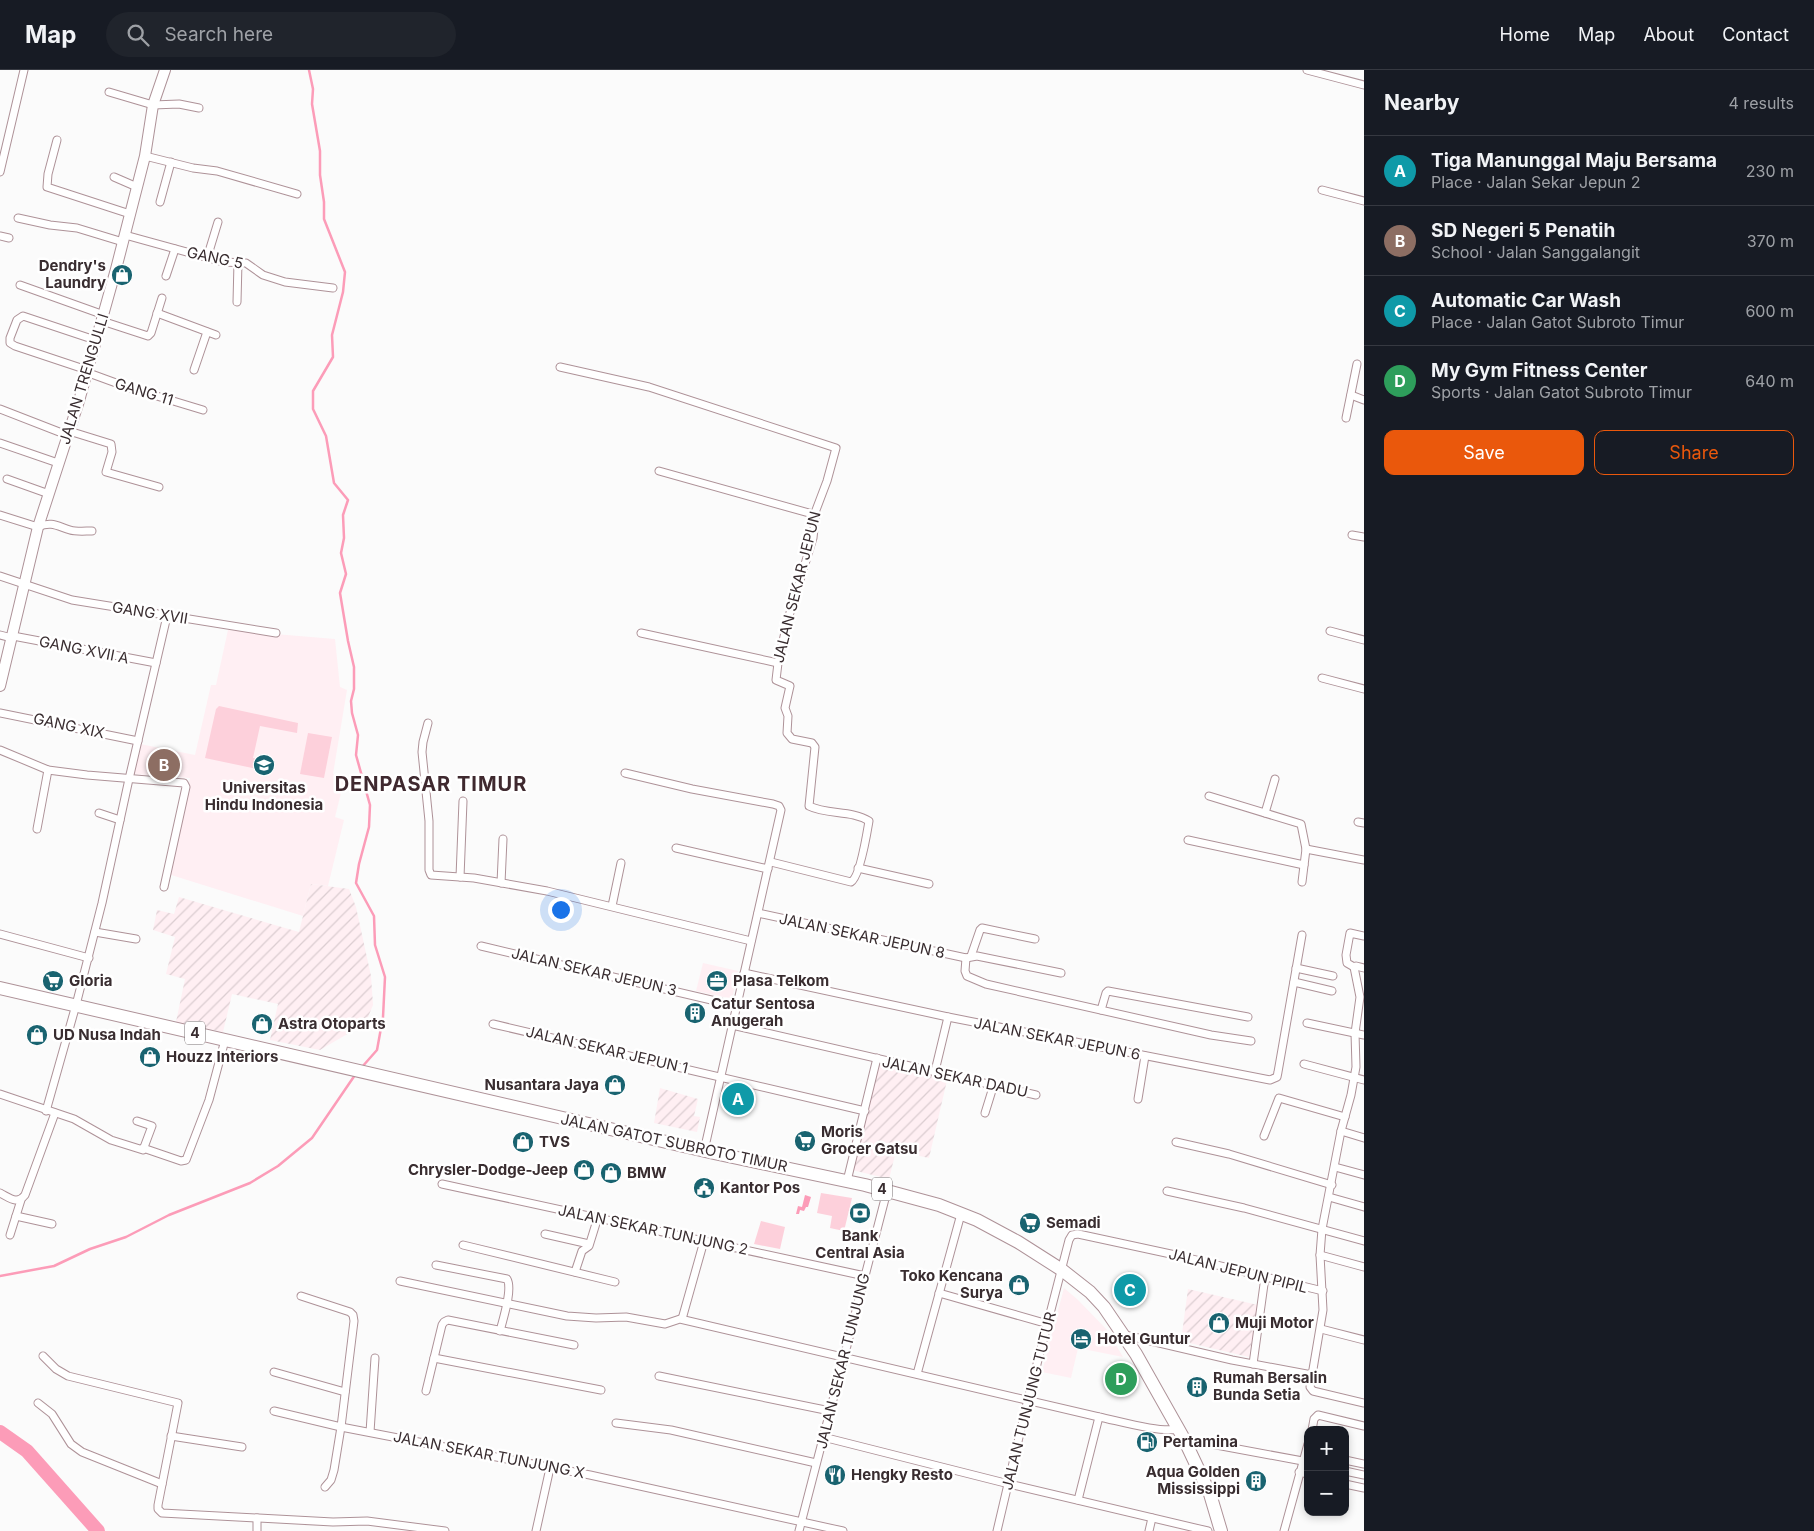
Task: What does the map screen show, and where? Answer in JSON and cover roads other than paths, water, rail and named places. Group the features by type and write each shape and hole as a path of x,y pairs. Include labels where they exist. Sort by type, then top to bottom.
{"highway":[{"name":"JALAN GATOT SUBROTO TIMUR","path":"0,988 704,1151 887,1190 962,1214 1005,1235 1062,1270 1090,1292 1099,1302 1124,1335 1181,1434 1210,1494 1221,1531"}],"main road":[{"name":"JALAN TRENGULLI","path":"0,686 3,658 12,637 38,527 103,318 145,156 153,105 165,70"}],"street":[{"path":"0,172 24,70"},
{"path":"1306,70 1364,85"},
{"path":"109,92 153,105 179,104 199,108"},
{"path":"57,140 48,174 47,187 130,214"},
{"path":"145,156 217,171 296,194"},
{"path":"160,202 171,162"},
{"path":"114,178 137,187"},
{"path":"1322,190 1364,201"},
{"name":"GANG 5","path":"18,218 50,226 77,228 175,249 223,262 248,264 263,275 285,282 333,288"},
{"path":"207,258 218,222"},
{"path":"0,236 9,238"},
{"path":"166,276 175,249"},
{"path":"237,302 238,262"},
{"path":"20,285 148,336 151,333 162,298"},
{"path":"157,313 216,335"},
{"name":"GANG 11","path":"95,340 23,316 17,320 10,343 127,387 203,410"},
{"path":"194,370 206,332"},
{"path":"1346,418 1357,364"},
{"name":"JALAN SEKAR JEPUN","path":"560,367 649,387 836,448 827,481 818,504 813,538 791,610 778,663 776,680 790,686 785,708 788,716 787,733 792,739 812,743 815,746 809,806 862,817 869,821 858,868"},
{"path":"1351,395 1364,400"},
{"path":"0,409 68,433 111,444 112,452 106,472 159,487"},
{"path":"0,443 58,463"},
{"path":"660,471 816,515"},
{"path":"7,479 49,494"},
{"path":"0,515 38,527 46,523 72,531 92,531"},
{"path":"1352,535 1364,537"},
{"name":"GANG XVII","path":"0,576 72,600 276,633"},
{"path":"46,1110 89,958 166,616"},
{"path":"1330,631 1364,640"},
{"path":"641,633 778,663"},
{"name":"GANG XVII A","path":"0,635 156,663"},
{"path":"1322,678 1364,689"},
{"name":"GANG XIX","path":"0,713 138,741"},
{"path":"428,723 422,752 429,812 429,870 431,875 501,883 612,906 752,941"},
{"path":"0,750 48,770 184,783 186,787 164,887"},
{"path":"37,829 48,770"},
{"path":"625,773 692,789 779,806 781,810 704,1151"},
{"path":"1265,813 1275,778"},
{"path":"1209,796 1301,824 1306,848 1302,882"},
{"path":"460,877 463,801"},
{"path":"99,814 120,820"},
{"path":"501,883 503,839"},
{"path":"1188,840 1304,865"},
{"path":"676,848 851,882 855,880 858,868 929,884"},
{"path":"1306,848 1364,860"},
{"path":"612,906 621,863"},
{"name":"JALAN SEKAR JEPUN 8","path":"758,913 969,957 984,957 1061,973"},
{"path":"1035,939 982,928 969,957 965,971 967,976 976,981 1101,1010 1212,1035 1251,1041"},
{"path":"95,932 136,939"},
{"name":"JALAN JEPUN PIPIL","path":"1062,1270 1069,1240 1072,1235 1078,1234 1180,1256 1323,1291 1320,1255 1322,1229 1344,1117 1355,1077 1355,1033 1362,997 1354,967 1346,960 1349,935 1352,932 1364,936"},
{"path":"0,934 89,958"},
{"name":"JALAN SEKAR JEPUN 6","path":"744,972 948,1017 1145,1056 1275,1079 1279,1066 1302,935"},
{"name":"JALAN SEKAR JEPUN 3","path":"481,946 737,1006"},
{"path":"1354,967 1364,968"},
{"path":"1296,968 1332,976"},
{"path":"1294,982 1332,991"},
{"path":"1101,1010 1108,991 1248,1017"},
{"path":"935,1071 948,1017"},
{"path":"1307,1023 1364,1035"},
{"name":"JALAN SEKAR JEPUN 1","path":"493,1024 864,1111"},
{"path":"732,1025 877,1058"},
{"path":"0,1094 74,1120 111,1140 140,1150 144,1148 184,1161 205,1110 225,1040"},
{"path":"1138,1099 1145,1056"},
{"name":"JALAN SEKAR DADU","path":"847,1181 877,1058 1036,1095"},
{"path":"1304,1064 1364,1080"},
{"path":"985,1113 994,1084"},
{"path":"1264,1136 1279,1098 1344,1117"},
{"path":"10,1235 21,1200 34,1173 55,1113"},
{"path":"137,1121 152,1126 144,1148"},
{"path":"1341,1131 1364,1138"},
{"path":"1176,1142 1229,1154 1332,1185"},
{"path":"1335,1167 1364,1175"},
{"name":"JALAN SEKAR TUNJUNG 2","path":"442,1184 865,1276"},
{"name":"JALAN SEKAR TUNJUNG","path":"799,1531 887,1190"},
{"path":"1167,1191 1244,1208 1364,1241"},
{"path":"0,1193 16,1200 21,1200"},
{"path":"1329,1197 1364,1207"},
{"path":"917,1374 962,1214"},
{"path":"16,1216 52,1224"},
{"path":"574,1272 582,1251 589,1244 598,1217"},
{"path":"545,1234 589,1244"},
{"path":"682,1319 704,1241"},
{"path":"463,1244 615,1282"},
{"path":"1320,1255 1364,1266"},
{"path":"436,1265 507,1279 509,1283 500,1330"},
{"name":"JALAN TUNJUNG TUTUR","path":"997,1531 1028,1399 1062,1270"},
{"path":"1253,1364 1265,1277"},
{"path":"400,1281 542,1312 585,1318 626,1317 665,1324 682,1319 1099,1417 1172,1430 1181,1434 1304,1462"},
{"path":"1323,1291 1321,1329 1310,1388 1313,1391 1364,1403"},
{"path":"939,1293 1048,1324"},
{"path":"301,1296 350,1312 353,1315 354,1321 341,1427 333,1474 325,1487"},
{"path":"426,1391 444,1322 448,1320 574,1345"},
{"path":"1321,1329 1364,1340"},
{"path":"1124,1335 1253,1364 1312,1375"},
{"path":"43,1356 56,1369 68,1376 178,1403 158,1504 158,1509 162,1513 333,1522 374,1522 445,1531"},
{"path":"370,1432 375,1358"},
{"path":"434,1358 601,1390"},
{"path":"274,1372 345,1392"},
{"path":"659,1376 830,1411"},
{"path":"38,1402 52,1414 71,1444 82,1452 162,1484"},
{"name":"JALAN SEKAR TUNJUNG X","path":"274,1411 341,1427 590,1475 844,1531"},
{"path":"1313,1426 1314,1419 1318,1415 1364,1426"},
{"path":"1078,1500 1099,1417"},
{"path":"616,1422 671,1430 816,1464"},
{"path":"171,1436 242,1447"},
{"path":"823,1437 1009,1484 1208,1531"},
{"path":"1349,1461 1364,1464"},
{"path":"1284,1531 1299,1472 1304,1464"},
{"path":"536,1531 550,1468"},
{"path":"1299,1472 1304,1473"},
{"path":"1349,1472 1364,1475"},
{"path":"1349,1485 1364,1488"},
{"path":"257,1518 257,1531"},
{"path":"1149,1531 1152,1518"}],"waterway":[{"path":"309,70 313,89 312,104 320,151 324,219 345,272 343,292 332,335 333,357 313,391 313,409 326,436 334,483 348,500 343,515 344,538 341,553 346,574 340,593 354,667 354,689 351,701 358,735 356,755 370,805 369,827 356,883 374,916 375,945 385,977 383,1017 377,1050 362,1067"},
{"path":"0,1276 54,1266 90,1249 126,1237 169,1215 250,1183 278,1166 312,1138 355,1075"},
{"path":"0,1432 27,1451 98,1531"}],"place":[{"name":"Dendry's Laundry","path":"122,275"},
{"name":"SD Negeri 5 Penatih","path":"164,765"},
{"name":"Universitas Hindu Indonesia","path":"264,765"},
{"name":"Gloria","path":"53,981"},
{"name":"Plasa Telkom","path":"717,981"},
{"name":"Catur Sentosa Anugerah","path":"695,1013"},
{"name":"Astra Otoparts","path":"262,1024"},
{"name":"UD Nusa Indah","path":"37,1035"},
{"name":"Houzz Interiors","path":"150,1057"},
{"name":"Nusantara Jaya","path":"615,1085"},
{"name":"Tiga Manunggal Maju Bersama","path":"738,1099"},
{"name":"Moris Grocer Gatsu","path":"805,1141"},
{"name":"TVS","path":"523,1142"},
{"name":"Chrysler-Dodge-Jeep","path":"584,1170"},
{"name":"BMW","path":"611,1173"},
{"name":"Kantor Pos","path":"704,1188"},
{"name":"Bank Central Asia","path":"860,1213"},
{"name":"Semadi","path":"1030,1223"},
{"name":"Toko Kencana Surya","path":"1019,1285"},
{"name":"Automatic Car Wash","path":"1130,1290"},
{"name":"Muji Motor","path":"1219,1323"},
{"name":"Hotel Guntur","path":"1081,1339"},
{"name":"My Gym Fitness Center","path":"1121,1379"},
{"name":"Rumah Bersalin Bunda Setia","path":"1197,1387"},
{"name":"Pertamina","path":"1147,1442"},
{"name":"Hengky Resto","path":"835,1475"},
{"name":"Aqua Golden Mississippi","path":"1256,1481"}],"district":[{"name":"DENPASAR TIMUR","path":"431,784"}]}
